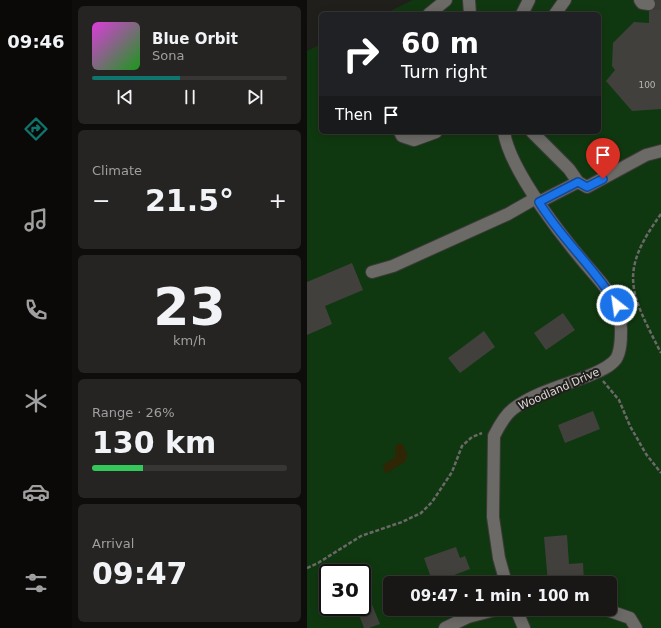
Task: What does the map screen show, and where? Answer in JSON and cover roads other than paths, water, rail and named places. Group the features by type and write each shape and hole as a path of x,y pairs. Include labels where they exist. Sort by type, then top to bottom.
{"street":[{"path":"431,12 446,0"},
{"path":"469,0 470,12"},
{"path":"523,12 529,0"},
{"path":"556,12 565,0"},
{"path":"401,134 402,136 414,140 430,134"},
{"name":"Woodland Drive","path":"504,576 499,558 493,517 494,436 499,425 513,409 531,398 603,369 615,360 618,354 621,339 620,319 617,305 607,288 561,233 537,200 517,167 506,134"},
{"path":"534,134 569,168 578,182 587,187 646,156 661,151"},
{"path":"372,272 393,266 578,182"},
{"path":"617,614 630,618 636,628"},
{"path":"445,628 472,616"},
{"path":"519,616 524,628"}],"tunnel":[{"path":"649,4 661,4"}]}
